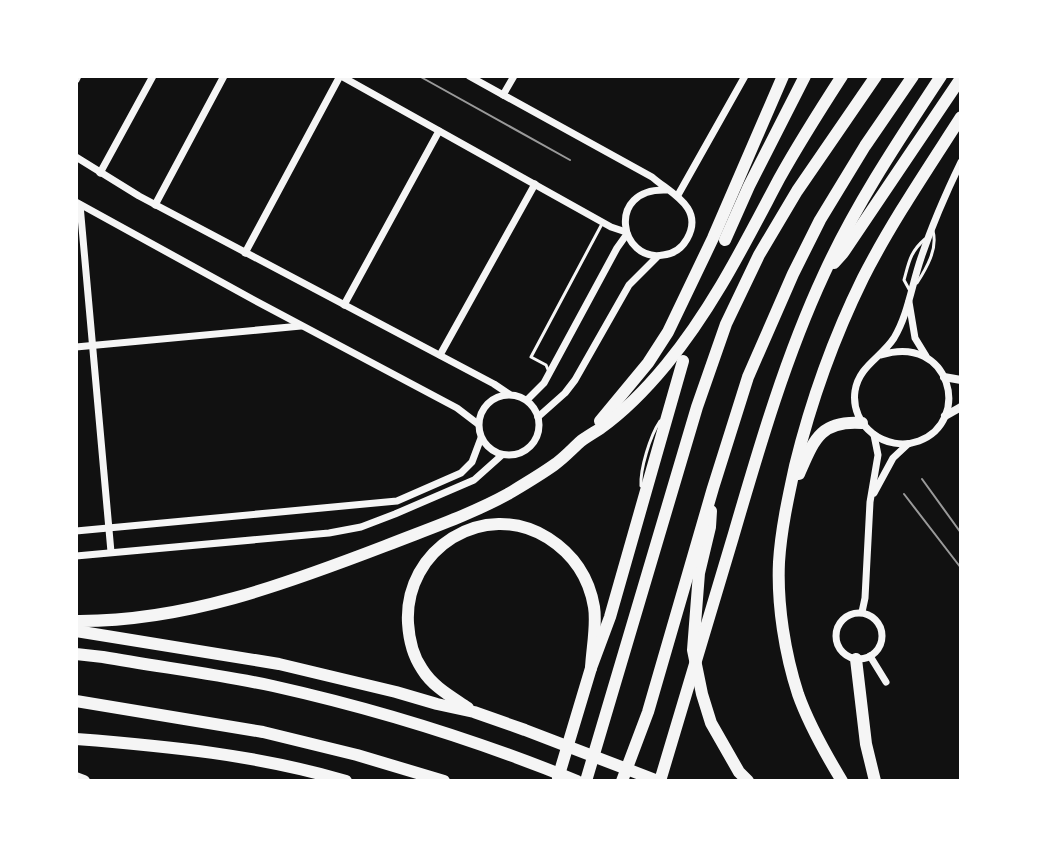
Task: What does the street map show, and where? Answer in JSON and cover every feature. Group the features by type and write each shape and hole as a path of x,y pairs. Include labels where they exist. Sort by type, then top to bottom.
{"highway":[{"path":"583,440 648,363 668,332 713,238 783,76"},
{"path":"725,240 805,76"},
{"path":"772,142 814,76"},
{"path":"76,621 106,621 193,609 322,570 440,525 506,495 554,465 641,393 704,315 810,124 842,76"},
{"path":"586,781 697,407 726,324 759,255 797,191 876,76"},
{"path":"625,781 748,377 820,220 913,76"},
{"path":"76,631 279,664 474,712 659,781 778,389 800,328 843,234 890,153 941,76"},
{"path":"824,274 843,253 961,78"},
{"path":"842,781 820,744 798,694 790,659 782,618 779,564 787,503 805,424 829,353 864,277 903,208 961,117"},
{"path":"557,781 610,617 683,361"},
{"path":"787,503 814,441 828,427 845,422 862,423"},
{"path":"713,488 710,527 699,573 693,650 711,723 733,763 748,781"},
{"path":"474,712 439,689 422,669 409,641 408,613 412,588 425,563 441,545 458,533 481,525 507,524 534,529 560,545 579,566 590,588 595,611 591,668"},
{"path":"76,654 271,686 373,711 538,765 577,781"},
{"path":"856,659 866,744 875,781"},
{"path":"76,701 263,732 444,781"},
{"path":"76,739 194,750 256,760 346,781"},
{"path":"76,778 84,781"}],"street":[{"path":"100,173 153,76"},
{"path":"155,205 224,76"},
{"path":"245,253 341,76 626,233 638,250 657,257 671,254 683,246 690,234 692,220 687,206 678,195 666,190 652,177 469,76"},
{"path":"503,95 514,76"},
{"path":"678,195 745,76"},
{"path":"344,305 439,131"},
{"path":"76,157 155,205 509,394"},
{"path":"910,295 915,338 944,377 949,403 945,416 934,431 922,440 896,444 874,435 862,423 856,409 855,393 859,378 868,365 881,355 894,337 941,202 961,162"},
{"path":"440,355 535,184"},
{"path":"527,400 544,383 626,233 625,218 630,205 640,195 653,190 666,190"},
{"path":"78,203 457,408 478,424"},
{"path":"78,203 111,552"},
{"path":"538,417 575,380 629,285 657,257"},
{"path":"76,347 303,326"},
{"path":"881,355 896,350 926,356"},
{"path":"944,377 961,380"},
{"path":"518,395 534,407 538,417 538,433 531,446 517,455 502,455 489,449 481,438 478,424 482,409 493,398 518,395"},
{"path":"945,416 961,407"},
{"path":"862,612 870,502 878,455 874,435"},
{"path":"76,531 397,501 461,473 472,462 481,438"},
{"path":"870,502 893,458 908,444"},
{"path":"76,556 329,533 361,527 474,480 502,455"},
{"path":"862,612 872,616 880,625 882,642 870,656 856,659 845,654 838,645 836,633 841,622 850,614 862,612"},
{"path":"870,656 886,682"}],"lane":[{"path":"549,373 546,365 531,357 603,222"},
{"path":"910,295 926,270 932,253 936,239 932,227"}],"tram line":[{"path":"419,76 570,160"},
{"path":"922,479 961,533"},
{"path":"904,494 961,568"}]}
